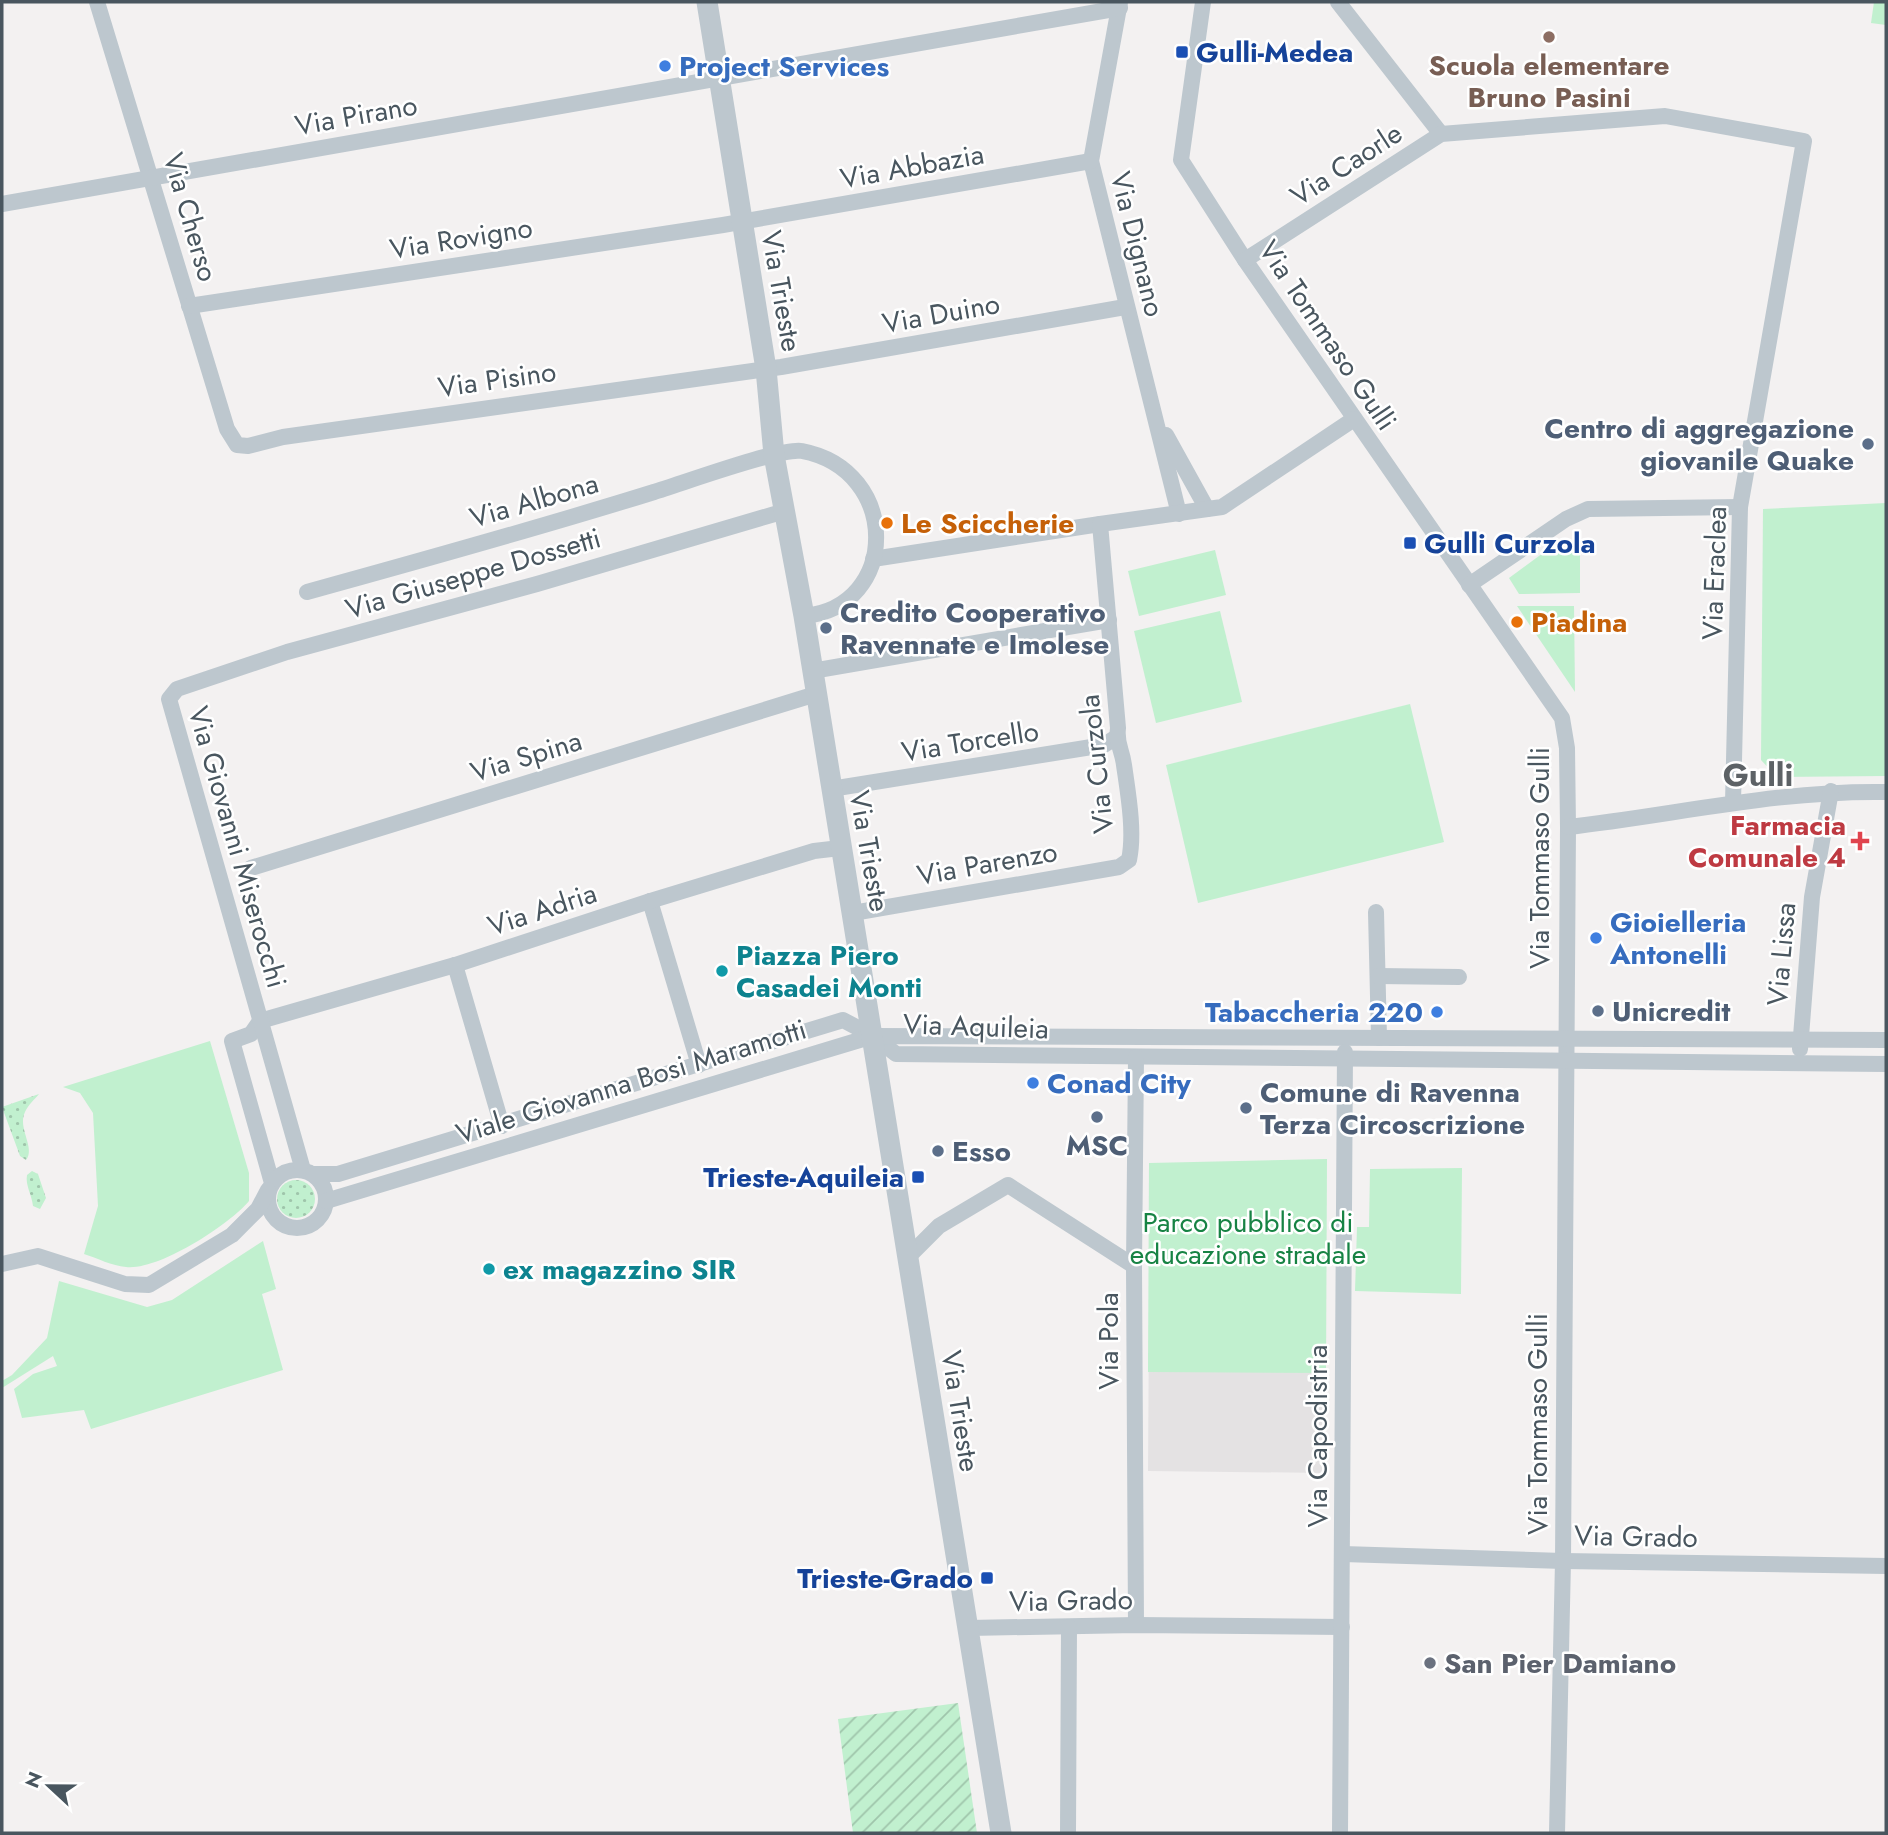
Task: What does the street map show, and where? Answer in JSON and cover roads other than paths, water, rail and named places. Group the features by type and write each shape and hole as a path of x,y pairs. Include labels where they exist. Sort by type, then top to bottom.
{"street":[{"name":"Via Cherso","path":"97,2 227,429 237,445"},
{"name":"Via Trieste","path":"707,2 766,369 774,455 804,616 1002,1833"},
{"name":"Via Tommaso Gulli","path":"1203,2 1181,160 1245,260 1562,718 1567,748 1568,827 1563,1561 1557,1833"},
{"name":"Via Caorle","path":"1338,2 1441,134"},
{"name":"Via Pirano","path":"2,204 1120,5"},
{"name":"Via Dignano","path":"1120,5 1091,161 1125,307 1180,514"},
{"name":"Via Caorle","path":"1245,260 1441,134 1665,116 1804,141"},
{"name":"Via Eraclea","path":"1734,803 1740,507 1804,141"},
{"name":"Via Abbazia","path":"742,222 1091,161"},
{"name":"Via Rovigno","path":"189,306 742,222"},
{"name":"Via Duino","path":"766,369 1125,307"},
{"name":"Via Pisino","path":"237,445 248,446 283,436 766,369"},
{"name":"Via Dignano","path":"1155,415 1207,509"},
{"path":"804,616 826,614 856,592 873,559 1222,507 1354,419"},
{"name":"Via Albona","path":"307,592 547,525 774,455 799,450 844,467 857,479 872,508 877,538 873,559"},
{"path":"1469,585 1566,519 1588,509 1740,507"},
{"name":"Via Giuseppe Dossetti","path":"177,689 287,652 537,584 785,511"},
{"name":"Via Curzola","path":"1093,525 1109,620 1118,728 1115,738 1124,765 1131,845 1129,860"},
{"path":"812,671 1109,620"},
{"name":"Via Giovanni Miserocchi","path":"177,689 169,699 260,1021 308,1172"},
{"name":"Via Spina","path":"251,867 816,694"},
{"name":"Via Torcello","path":"831,789 1104,745 1115,738"},
{"path":"1568,827 1831,791 1886,792"},
{"name":"Via Lissa","path":"1799,1062 1812,897 1831,791"},
{"name":"Via Adria","path":"260,1021 455,965 814,851 840,848"},
{"name":"Via Parenzo","path":"853,913 1118,867 1129,860"},
{"path":"650,901 699,1065"},
{"path":"1376,912 1379,1038"},
{"path":"455,965 502,1126"},
{"path":"1378,976 1459,977"},
{"name":"Viale Giovanna Bosi Maramotti","path":"308,1172 338,1174 844,1020 873,1036"},
{"name":"Via Giovanni Miserocchi","path":"260,1021 251,1034 232,1041 270,1187"},
{"name":"Via Aquileia","path":"873,1036 1886,1040"},
{"name":"Via Aquileia","path":"873,1036 896,1054 1886,1063"},
{"name":"Viale Giovanna Bosi Maramotti","path":"326,1201 873,1036"},
{"name":"Via Capodistria","path":"1340,1833 1345,1039"},
{"name":"Via Pola","path":"1136,1057 1133,1266 1136,1625"},
{"path":"232,1235 258,1209 270,1187 286,1171 308,1172 323,1185 326,1201 324,1211 310,1225 290,1228 281,1223 269,1209 270,1187"},
{"path":"908,1257 939,1226 1008,1185 1133,1266"},
{"path":"2,1264 37,1256 125,1284 149,1285 232,1235 266,1224 281,1223"},
{"name":"Via Grado","path":"1343,1554 1563,1561 1886,1566"},
{"name":"Via Grado","path":"969,1628 1136,1625 1342,1627"},
{"path":"1068,1833 1069,1627"}],"place":[{"name":"Scuola elementare Bruno Pasini","path":"1549,37"},
{"name":"Gulli-Medea","path":"1182,52"},
{"name":"Project Services","path":"665,66"},
{"name":"Centro di aggregazione giovanile Quake","path":"1868,444"},
{"name":"Le Sciccherie","path":"887,523"},
{"name":"Gulli Curzola","path":"1410,543"},
{"name":"Piadina","path":"1517,622"},
{"name":"Credito Cooperativo Ravennate e Imolese","path":"826,628"},
{"name":"Farmacia Comunale 4","path":"1860,841"},
{"name":"Gioielleria Antonelli","path":"1596,938"},
{"name":"Piazza Piero Casadei Monti","path":"722,971"},
{"name":"Unicredit","path":"1598,1011"},
{"name":"Tabaccheria 220","path":"1437,1012"},
{"name":"Conad City","path":"1033,1083"},
{"name":"Comune di Ravenna Terza Circoscrizione","path":"1246,1108"},
{"name":"MSC","path":"1097,1117"},
{"name":"Esso","path":"938,1151"},
{"name":"Trieste-Aquileia","path":"918,1177"},
{"name":"ex magazzino SIR","path":"489,1269"},
{"name":"Trieste-Grado","path":"987,1578"},
{"name":"San Pier Damiano","path":"1430,1663"}],"district":[{"name":"Gulli","path":"1758,775"}],"park label":[{"name":"Parco pubblico di educazione stradale","path":"1248,1238"}]}
